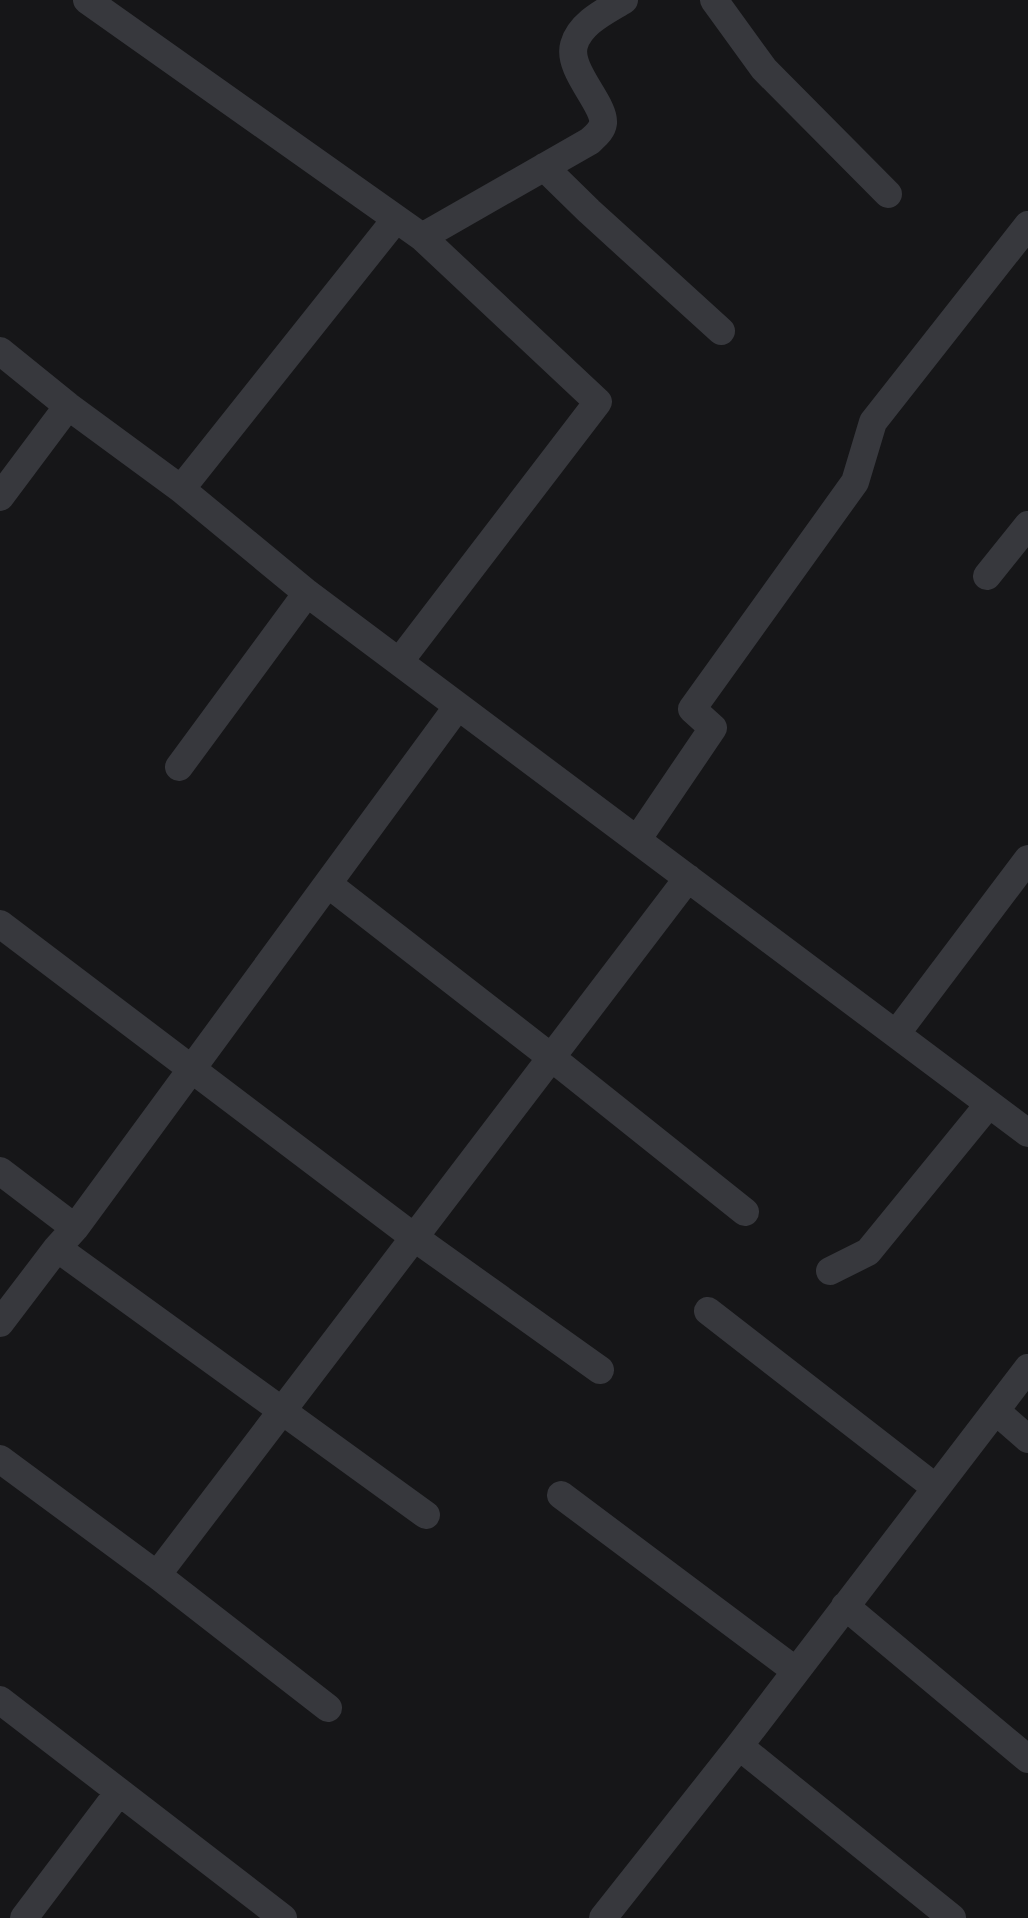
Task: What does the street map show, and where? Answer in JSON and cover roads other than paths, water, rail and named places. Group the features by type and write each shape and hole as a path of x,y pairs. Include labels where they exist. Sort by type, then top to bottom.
{"street":[{"path":"87,0 422,238 598,402 399,662"},
{"path":"422,238 590,141 599,133 603,122 601,113 575,63 574,46 582,31 594,18 624,0"},
{"path":"714,0 764,69 888,194"},
{"path":"544,167 589,211 721,331"},
{"path":"181,489 396,219"},
{"path":"637,840 713,728 692,709 855,482 873,422 1028,225"},
{"path":"0,351 68,406 181,489 308,593 1028,1133"},
{"path":"0,497 68,406"},
{"path":"987,576 1028,525"},
{"path":"179,767 308,593"},
{"path":"0,1323 66,1238 458,706"},
{"path":"896,1034 1028,859"},
{"path":"157,1575 688,878"},
{"path":"328,884 552,1058 745,1212"},
{"path":"0,924 415,1238 600,1370"},
{"path":"830,1271 868,1252 989,1104"},
{"path":"0,1171 66,1238 282,1411 426,1516"},
{"path":"708,1311 936,1488"},
{"path":"603,1918 739,1746 844,1606 1028,1368"},
{"path":"996,1411 1028,1439"},
{"path":"0,1459 157,1575 328,1708"},
{"path":"561,1495 796,1671"},
{"path":"844,1606 1028,1759"},
{"path":"0,1700 283,1918"},
{"path":"739,1746 952,1918"},
{"path":"24,1918 119,1792"}]}
